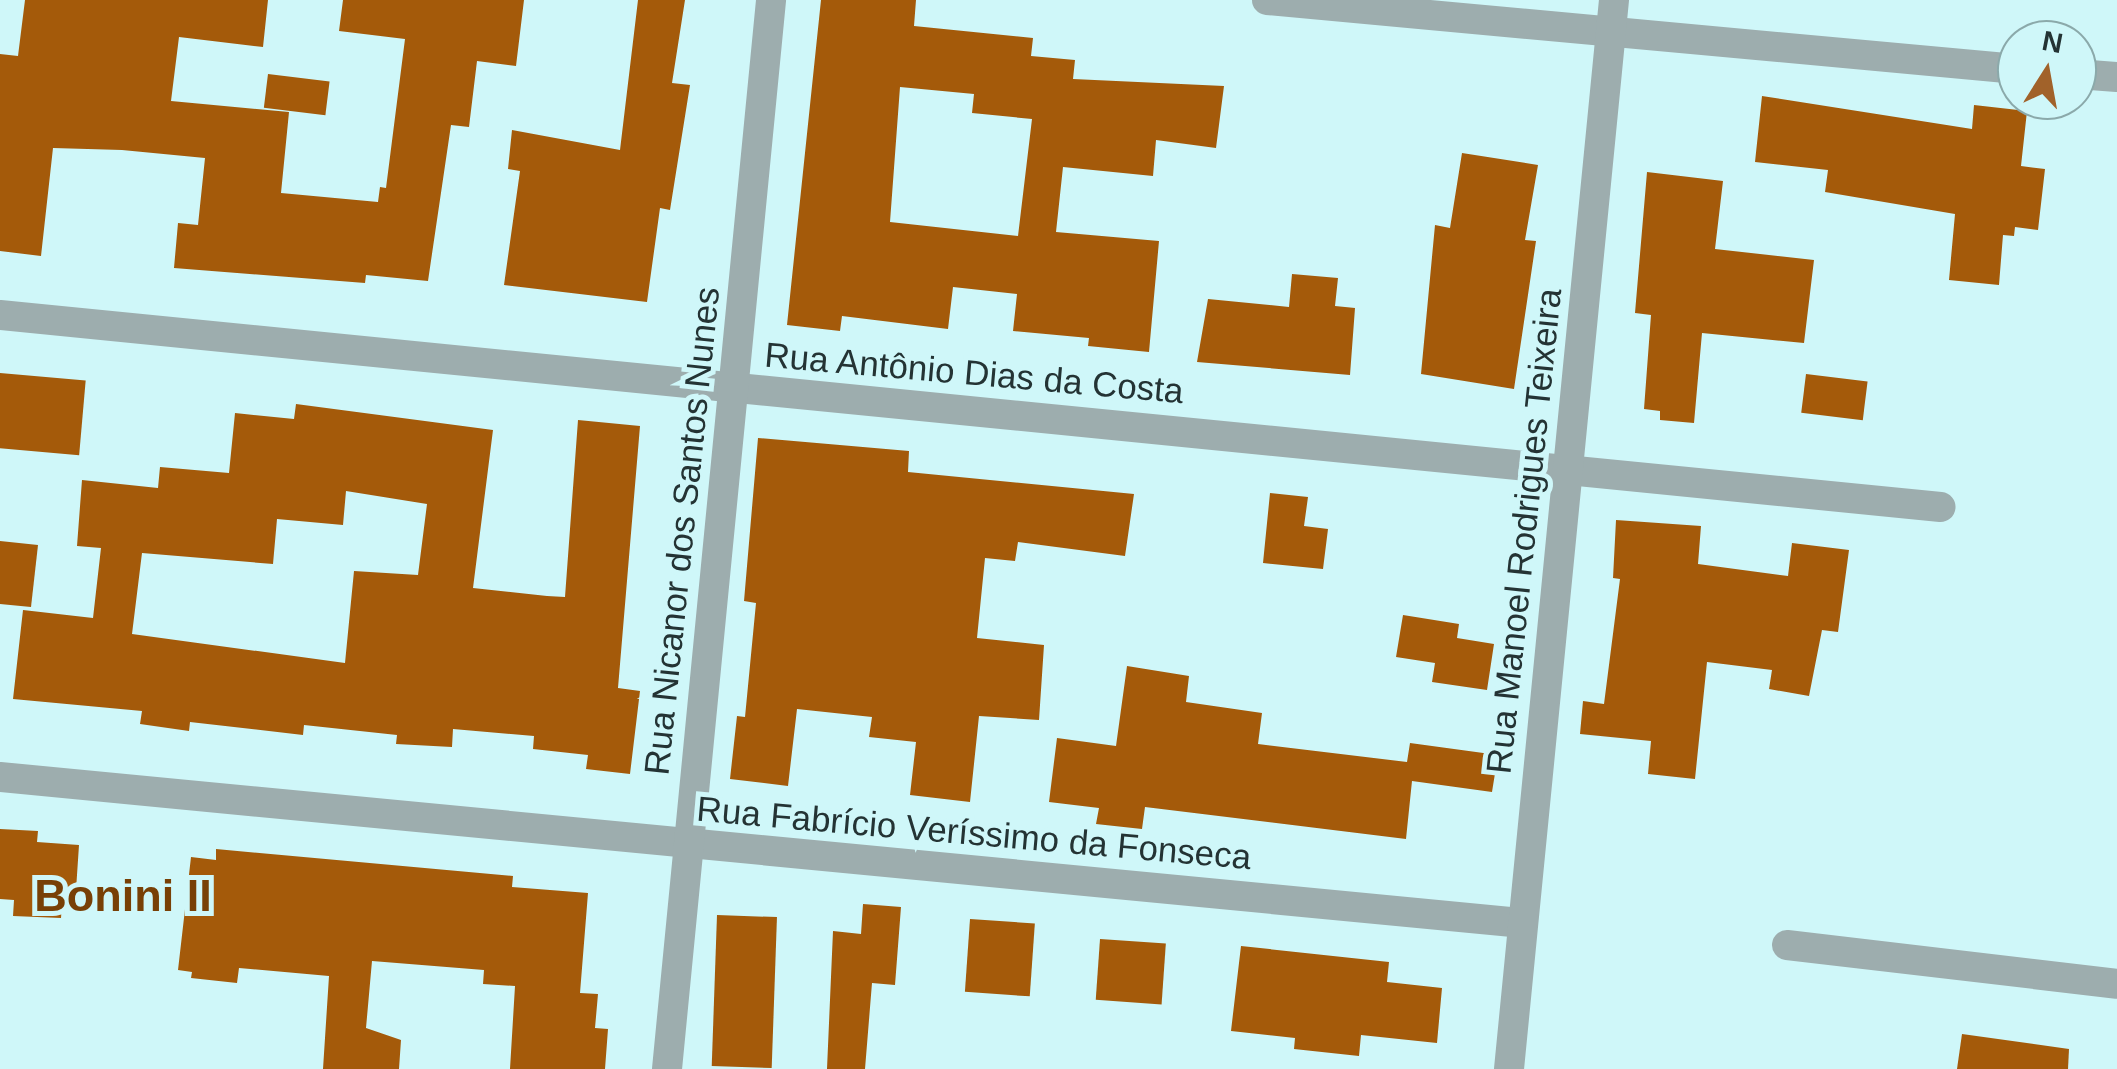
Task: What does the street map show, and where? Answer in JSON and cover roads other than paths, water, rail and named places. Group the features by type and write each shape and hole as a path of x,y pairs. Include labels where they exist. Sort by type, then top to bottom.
{"street":[{"name":"Rua Nicanor dos Santos Nunes","path":"668,1069 771,0"},
{"path":"1267,0 1997,66"},
{"name":"Rua Manoel Rodrigues Teixeira","path":"1509,1069 1614,0"},
{"name":"Rua Antônio Dias da Costa","path":"0,315 733,389 1568,466 1941,507"},
{"name":"Rua Fabrício Veríssimo da Fonseca","path":"0,777 1523,922"},
{"path":"1787,945 2117,984"}],"district":[{"name":"Bonini II","path":"123,896"}]}
